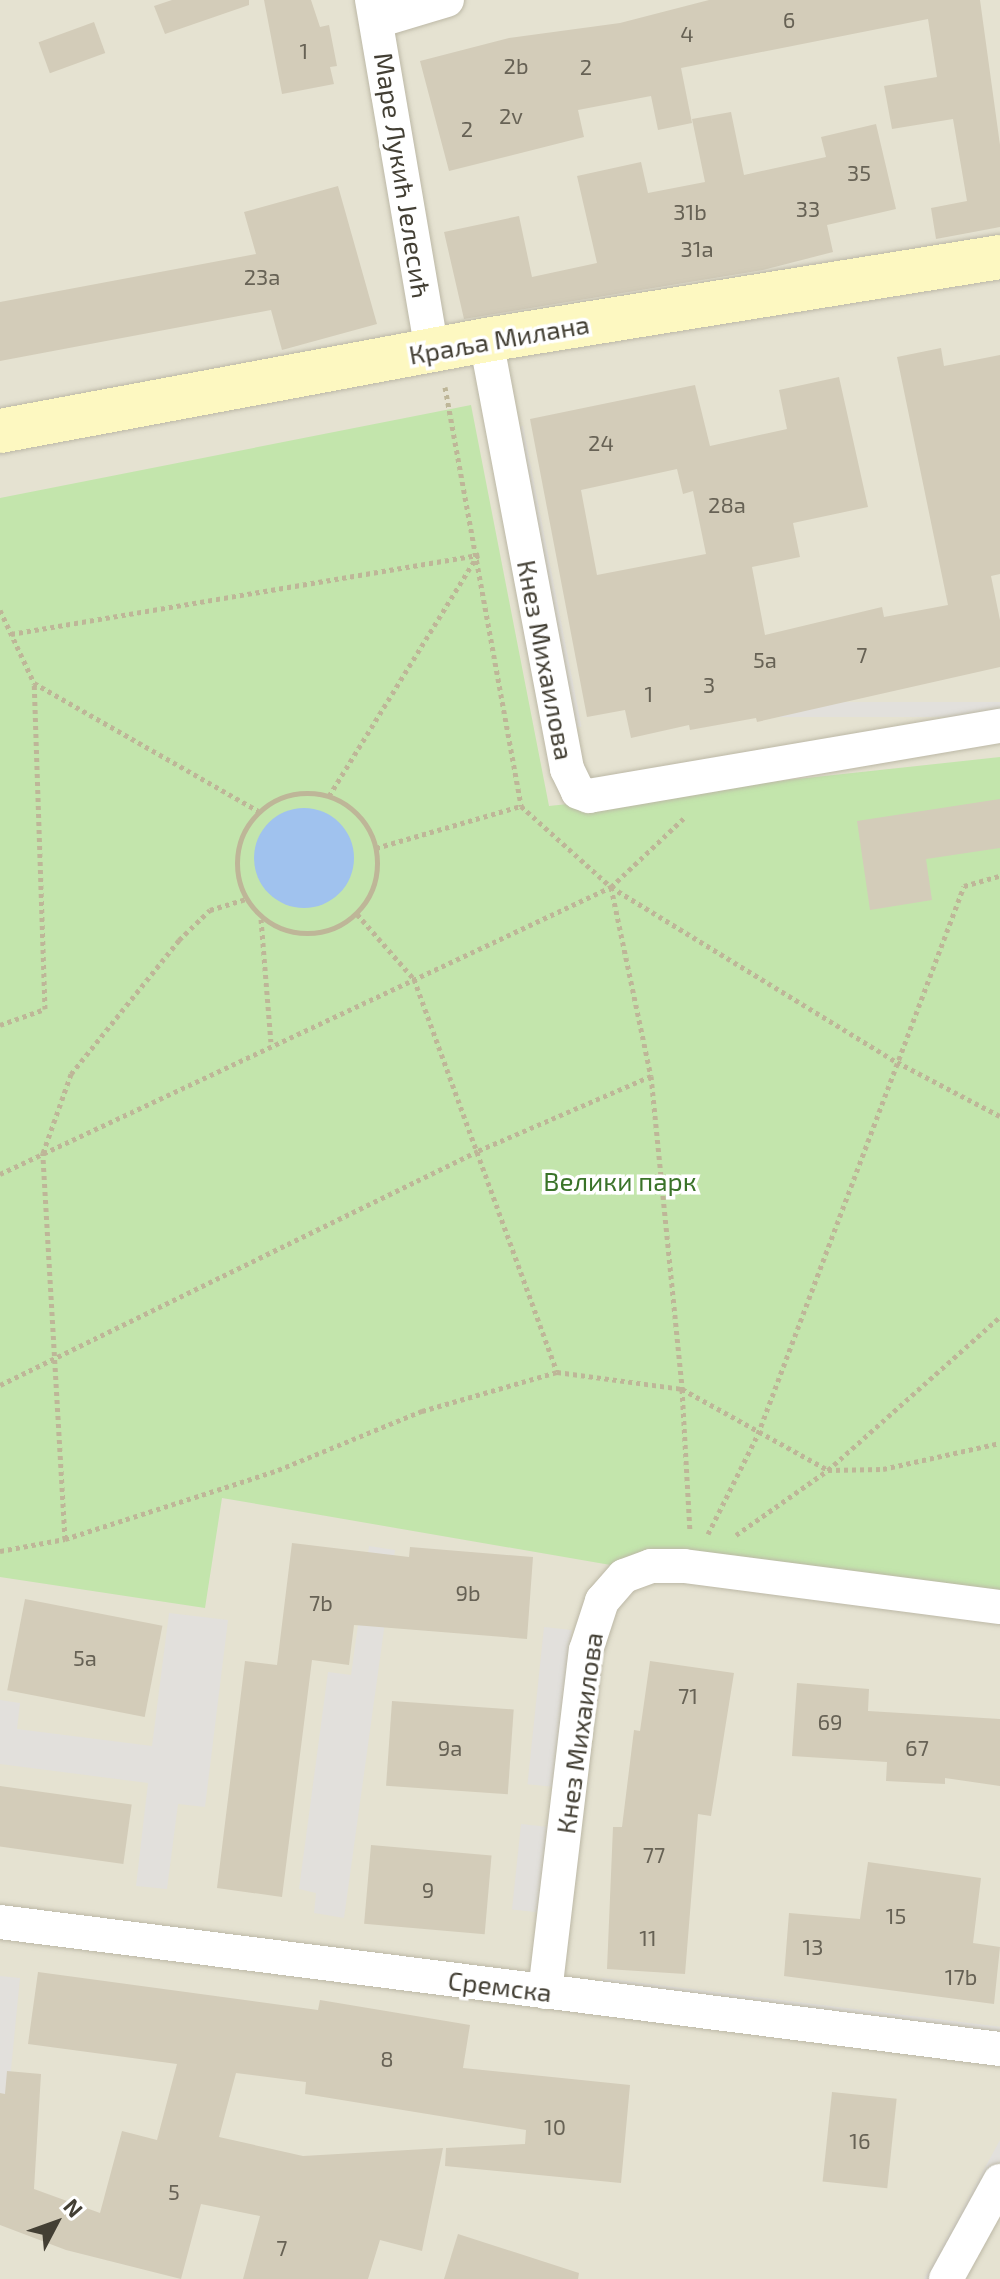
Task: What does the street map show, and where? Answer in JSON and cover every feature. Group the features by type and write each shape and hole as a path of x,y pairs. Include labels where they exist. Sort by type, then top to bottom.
{"main road":[{"name":"Краља Милана","path":"0,431 486,340 1000,257"}],"street":[{"path":"375,11 447,0"},
{"name":"Маре Лукић Јелесић","path":"375,11 434,350"},
{"name":"Кнез Михаилова","path":"486,340 567,769 578,792 589,796 1000,726"},
{"name":"Кнез Михаилова","path":"545,1992 586,1650 595,1617 624,1576 651,1566 692,1567 1000,1607"},
{"name":"Сремска","path":"0,1922 1000,2049"},
{"path":"946,2279 1000,2181"}],"path":[{"path":"434,350 479,555 521,806 611,887 897,1062 1000,1116"},
{"path":"11,634 479,555"},
{"path":"329,796 479,555"},
{"path":"0,610 34,683 45,1009 0,1025"},
{"path":"34,683 258,811"},
{"path":"292,794 329,796 367,826 376,848 377,873 357,914 315,934 296,933 261,918 246,899 237,877 237,853 258,811 292,794"},
{"path":"376,848 521,806"},
{"path":"0,1174 271,1042 611,887 689,813"},
{"path":"692,1567 758,1434 964,886 1000,876"},
{"path":"611,887 651,1076 682,1389 692,1567"},
{"path":"65,1539 58,1358 43,1153 71,1074 169,952 210,910 246,899"},
{"path":"357,914 414,979 557,1372"},
{"path":"261,918 271,1042"},
{"path":"0,1385 478,1151 651,1076"},
{"path":"692,1567 828,1470 1000,1317"},
{"path":"0,1551 65,1539 278,1470 422,1411 557,1372 682,1389 758,1434 828,1470 883,1469 1000,1443"}],"shaded area":[{"path":"0,0 1000,0 1000,2279 0,2279"},
{"path":"523,426 581,726 569,729 510,428"},
{"path":"632,702 1000,702 1000,717 632,717"},
{"path":"369,1546 395,1550 344,1918 314,1913 316,1893 299,1889 328,1672 351,1675"},
{"path":"169,1613 228,1620 205,1807 178,1804 167,1889 136,1886 148,1783 0,1764 0,1700 20,1703 17,1729 152,1746"},
{"path":"544,1627 572,1630 555,1787 527,1784"},
{"path":"521,1824 549,1827 540,1912 512,1910"},
{"path":"0,1976 20,1978 7,2110 0,2109"},
{"path":"602,1978 1000,2027 999,2037 601,1988"},
{"path":"1000,2140 1000,2162 937,2279 924,2279"}],"green space":[{"name":"Велики парк","path":"471,405 549,806 1000,757 1000,1612 703,1581 222,1498 205,1608 0,1577 0,498"}],"water":[{"path":"304,808 323,812 339,823 350,839 354,858 350,877 339,893 323,904 304,908 285,904 269,893 258,877 254,858 258,839 269,823 285,812"}],"building":[{"path":"172,0 249,0 249,5 165,34 154,6"},
{"path":"264,0 311,0 320,27 329,25 337,66 330,67 334,84 282,94"},
{"path":"709,0 980,0 1000,145 1000,227 936,239 931,208 967,201 953,119 892,129 884,86 937,77 928,19 681,68 692,123 658,130 651,96 578,110 584,137 449,171 420,61 509,38 620,23"},
{"path":"94,22 105,53 50,73 39,42"},
{"path":"731,112 744,175 826,157 821,137 876,124 896,209 827,225 833,252 763,270 464,319 444,232 519,216 532,277 597,263 577,176 641,162 648,193 705,182 692,119"},
{"path":"338,186 377,324 282,350 271,310 0,361 0,302 256,254 244,212"},
{"path":"941,348 944,366 1000,355 1000,574 991,576 1000,620 1000,667 757,722 756,718 690,730 689,725 631,738 625,710 587,717 530,419 695,385 710,446 787,429 779,390 839,377 868,507 793,523 800,557 752,567 765,635 882,607 884,617 948,605 897,357","holes":["677,469 683,494 693,491 706,554 597,575 581,490"]},
{"path":"1000,799 1000,848 926,859 932,900 870,910 857,821"},
{"path":"292,1543 409,1557 410,1547 533,1557 527,1639 354,1625 349,1665 312,1660 282,1897 217,1888 245,1661 277,1665"},
{"path":"25,1599 162,1626 145,1717 7,1690"},
{"path":"650,1661 734,1673 711,1816 698,1814 685,1974 607,1969 613,1827 622,1827 634,1730 640,1731"},
{"path":"797,1683 869,1689 868,1711 1000,1719 1000,1786 945,1778 945,1784 886,1781 887,1762 792,1756"},
{"path":"392,1701 514,1710 508,1794 386,1786"},
{"path":"0,1786 132,1805 123,1864 0,1847"},
{"path":"371,1845 492,1856 485,1934 364,1924"},
{"path":"868,1862 981,1878 973,1943 1000,1947 994,2004 784,1976 789,1913 860,1919"},
{"path":"38,1972 318,2010 320,2000 470,2025 463,2068 630,2085 621,2183 445,2166 446,2148 525,2144 526,2130 305,2094 306,2082 236,2073 219,2137 303,2156 443,2148 422,2251 380,2240 368,2279 243,2279 260,2216 201,2204 181,2279 66,2250 0,2225 0,2093 5,2094 7,2071 41,2074 34,2189 100,2213 122,2131 157,2140 177,2064 28,2044"},
{"path":"832,2092 897,2099 887,2188 823,2182"},
{"path":"458,2234 579,2273 578,2279 444,2279"}]}
